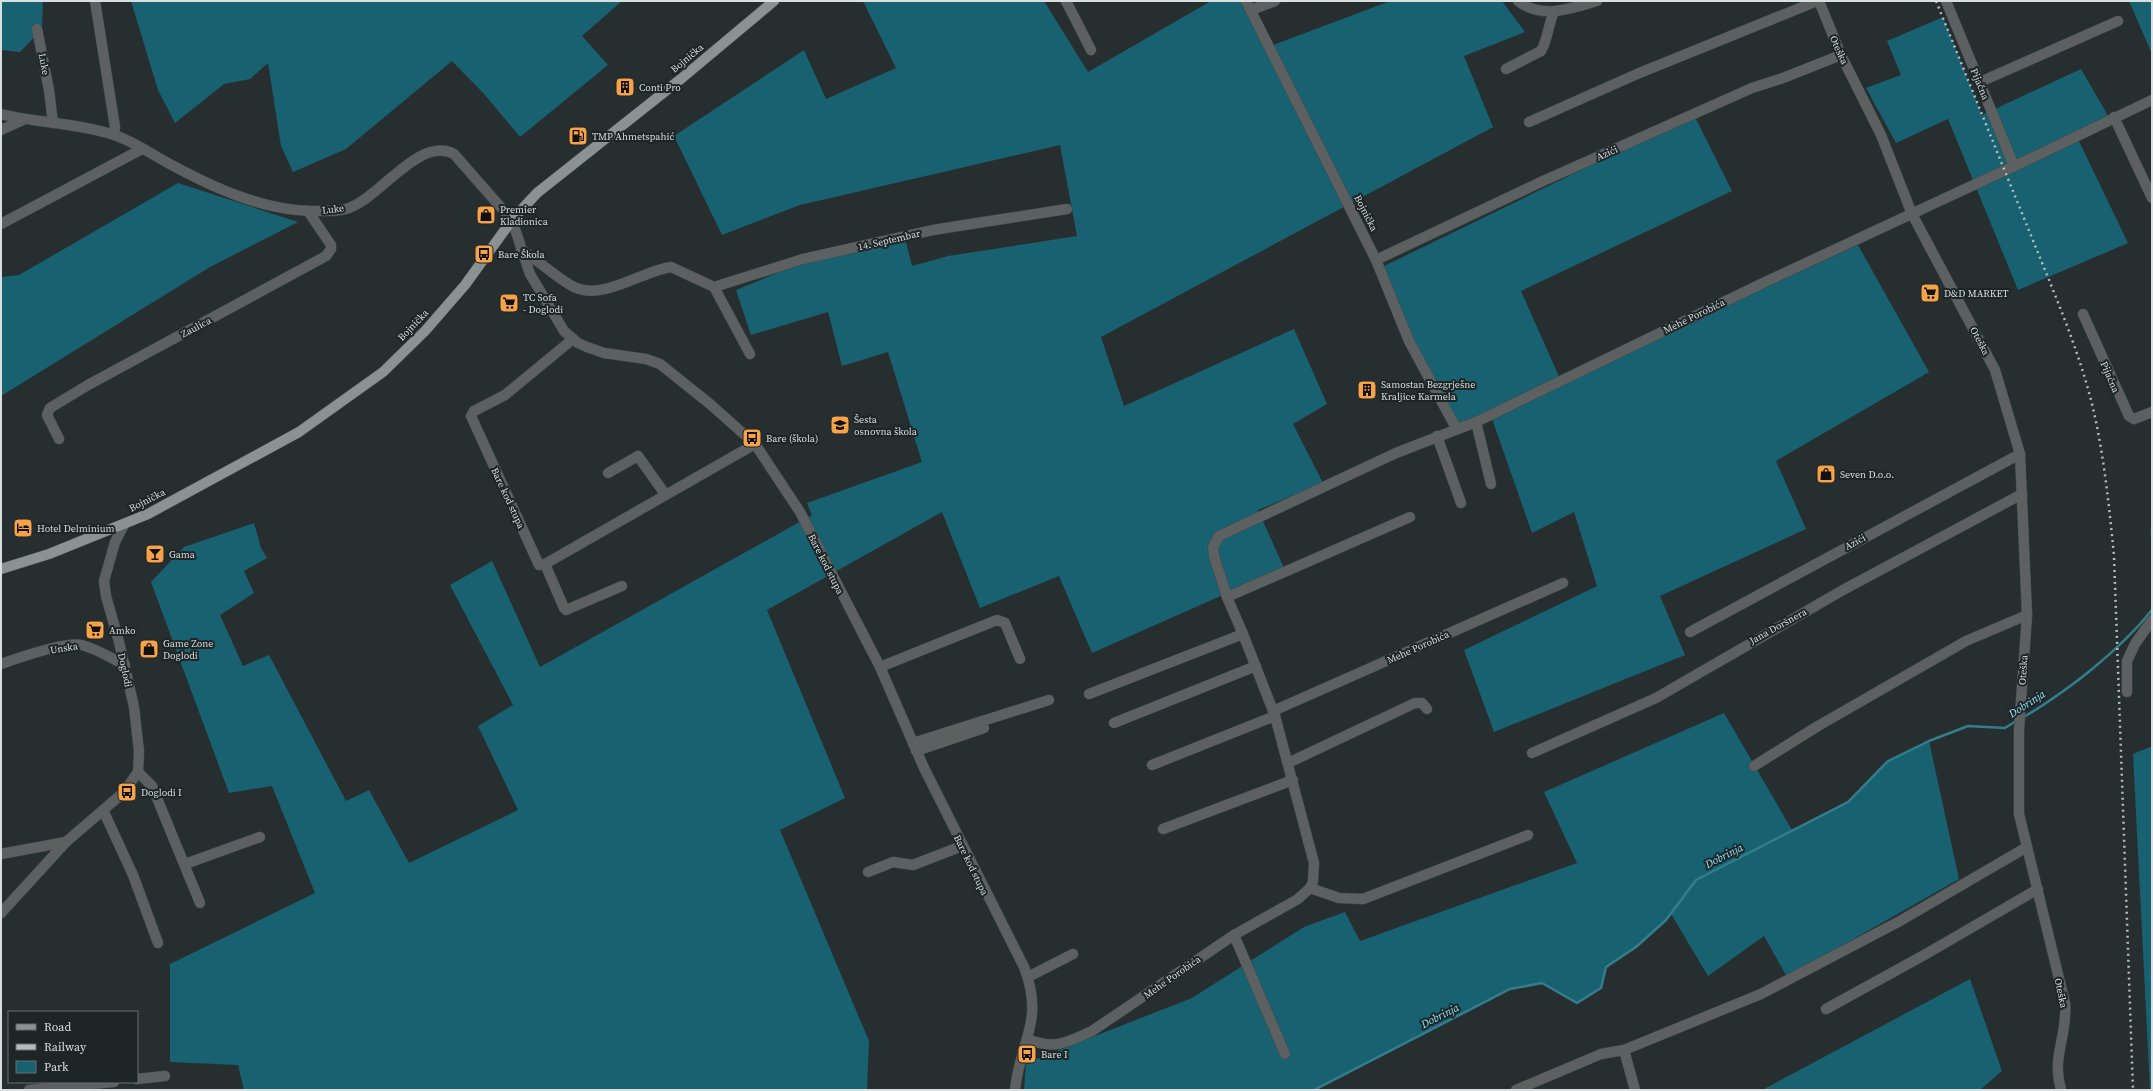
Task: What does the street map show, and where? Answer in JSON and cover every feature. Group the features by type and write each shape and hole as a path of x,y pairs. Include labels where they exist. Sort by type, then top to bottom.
{"main road":[{"name":"Bojnička","path":"1,569 49,554 124,525 299,432 383,372 425,331 465,285 512,220 537,192 682,78 774,1"}],"street":[{"path":"95,1 115,127 114,135"},
{"path":"1066,1 1091,50"},
{"name":"Bojnička","path":"1246,1 1376,260 1409,341 1456,428"},
{"path":"1251,10 1274,1"},
{"path":"1518,1 1528,7 1554,12 1597,1"},
{"path":"1529,122 1637,74 1818,1"},
{"name":"Oteška","path":"1818,1 1841,55 1881,135 1912,214 1995,370 2020,454 2026,615 2019,730 2019,814 2065,1003 2064,1022 2056,1066 2061,1090"},
{"name":"Pijačna","path":"1946,1 2014,166"},
{"path":"1506,69 1541,52 1546,39 1549,22 1554,12"},
{"path":"1980,82 2118,21"},
{"name":"Luke","path":"37,29 49,90 53,123"},
{"name":"Azići","path":"1376,260 1550,178 1752,88 1783,78 1841,55"},
{"path":"1912,214 2152,100"},
{"name":"Luke","path":"1,114 23,120 53,123 114,135 219,189 268,205 308,211 346,209 376,192 412,162 428,152 442,150 454,154 512,220"},
{"path":"2114,117 2152,198"},
{"path":"1,130 23,120"},
{"path":"1,224 142,149"},
{"name":"14. Septembar","path":"714,287 803,259 933,230 1067,209"},
{"name":"Zaulica","path":"59,439 47,415 50,408 88,385 326,256 331,250 331,245 308,211"},
{"name":"Mehe Porobića","path":"1027,1039 1051,1046 1072,1041 1092,1031 1234,935 1298,899 1310,888 1314,877 1314,863 1293,780 1274,714 1227,597 1214,556 1213,547 1219,536 1333,481 1456,428 1476,422 1754,287 1912,214"},
{"name":"Bare kod stupa","path":"512,220 530,274 564,331 573,339 587,347 604,353 646,359 660,364 710,404 755,444 796,504 880,668 915,747 962,846 1014,946 1028,977 1033,1016 1015,1090"},
{"path":"521,250 534,257 558,277 584,290 606,288 671,267 714,287 750,354"},
{"name":"Pijačna","path":"2083,314 2129,416 2134,419 2152,412"},
{"name":"Bare kod stupa","path":"545,564 539,565 471,416 474,411 505,395 573,339"},
{"path":"1476,422 1491,484"},
{"path":"1437,436 1461,503"},
{"path":"622,586 566,610 545,564 665,494 755,444"},
{"name":"Azići","path":"1690,632 2020,454"},
{"path":"608,473 638,456 665,494"},
{"name":"Jana Doršnera","path":"1532,753 1656,698 1836,594 2022,494"},
{"path":"1227,597 1410,517"},
{"name":"Doglodi","path":"1,913 66,842 124,792 138,772 140,751 134,706 125,665 106,596 104,581 114,542 124,525"},
{"name":"Mehe Porobića","path":"1152,765 1274,714 1563,583"},
{"path":"1754,766 1818,726 1966,640 2026,615"},
{"path":"880,668 997,620 1006,623 1020,659"},
{"path":"2127,692 2127,661 2134,644 2152,620"},
{"path":"1089,694 1243,634"},
{"name":"Unska","path":"1,664 74,644 82,645 125,665"},
{"path":"1114,722 1256,666"},
{"path":"915,747 1049,700"},
{"path":"1288,763 1415,703 1422,703 1427,709"},
{"path":"915,747 1028,713"},
{"path":"138,772 152,786 200,902"},
{"path":"1163,829 1293,780"},
{"path":"103,810 133,875 158,943"},
{"path":"1310,888 1339,898 1363,899 1528,835"},
{"path":"185,864 260,837"},
{"path":"1,854 66,842"},
{"path":"868,872 893,862 914,865 962,846"},
{"path":"1516,1090 1601,1054 1624,1050 1761,994 1900,921 2027,847"},
{"path":"1826,1010 2038,889"},
{"path":"1234,935 1285,1054"},
{"path":"1028,977 1073,954"},
{"path":"1624,1050 1635,1090"},
{"path":"138,1079 164,1076"},
{"path":"29,1090 103,1083"}],"green space":[{"path":"1,1 43,1 42,29 20,52 1,50"},
{"path":"131,1 622,1 582,36 608,65 520,137 485,95 452,61 346,149 293,172 281,146 268,63 250,79 224,84 175,123 158,90"},
{"path":"863,1 1044,1 1088,72 1211,1 1247,1 1268,47 1390,1 1502,1 1525,32 1464,56 1493,127 1101,337 1124,406 1294,329 1327,404 1293,424 1323,483 1258,510 1284,568 1092,653 1059,576 980,608 942,512 767,610 845,798 780,830 869,1041 867,1090 244,1090 238,1065 170,1062 170,964 315,893 272,786 229,793 151,582 184,547 254,523 261,548 267,558 244,571 254,593 220,615 243,666 269,655 346,801 369,790 409,863 518,810 478,726 513,705 450,585 492,561 540,667 812,515 807,503 922,462 888,352 842,366 828,312 751,335 736,290 799,264 906,242 912,266 948,256 1077,236 1060,145 800,205 722,235 674,136 804,50 826,99 896,68"},
{"path":"2129,1 2152,1 2152,54"},
{"path":"1943,17 1982,115 2081,69 2111,121 2076,135 2128,243 2018,290 1948,119 1896,143 1866,88 1901,75 1887,41"},
{"path":"1694,115 1732,191 1521,291 1561,381 1858,245 1929,372 1776,461 1806,529 1660,596 1685,655 1494,732 1464,650 1597,586 1574,512 1532,533 1491,416 1454,430 1376,270"},
{"path":"178,183 298,222 210,267 1,396 1,277 19,275"},
{"path":"1724,713 1792,830 1848,802 1888,761 1929,741 1959,879 1787,977 1764,936 1708,976 1671,914 1636,947 1606,967 1601,988 1577,1003 1542,983 1510,989 1314,1090 1024,1090 1026,1063 1192,998 1304,927 1345,912 1360,941 1577,863 1544,792"},
{"path":"2152,746 2152,1090 2150,1090 2133,754"},
{"path":"1970,979 2002,1071 1980,1090 1762,1090"}],"waterway":[{"name":"Dobrinja","path":"2152,530 2152,535"},
{"name":"Dobrinja","path":"2022,718 2057,696 2092,669 2124,640 2152,610"},
{"name":"Dobrinja","path":"1314,1090 1510,989 1542,983 1577,1003 1601,988 1606,967 1636,947 1666,920 1696,880 1848,802 1888,761 1929,741 1968,726 2005,728 2016,721"}],"railway":[{"path":"1936,1 2071,337 2086,382 2100,442 2114,556 2133,1090"}],"place":[{"name":"Conti Pro","path":"625,87"},
{"name":"TMP Ahmetspahić","path":"578,136"},
{"name":"Premier Kladionica","path":"486,215"},
{"name":"Bare Škola","path":"484,254"},
{"name":"D&D MARKET","path":"1930,293"},
{"name":"TC Sofa - Doglodi","path":"509,303"},
{"name":"Samostan Bezgrješne Kraljice Karmela","path":"1367,390"},
{"name":"Šesta osnovna škola","path":"840,425"},
{"name":"Bare (škola)","path":"752,438"},
{"name":"Seven D.o.o.","path":"1826,474"},
{"name":"Hotel Delminium","path":"23,528"},
{"name":"Gama","path":"155,554"},
{"name":"Amko","path":"95,630"},
{"name":"Game Zone Doglodi","path":"149,649"},
{"name":"Doglodi I","path":"127,792"},
{"name":"Bare I","path":"1027,1054"}]}
